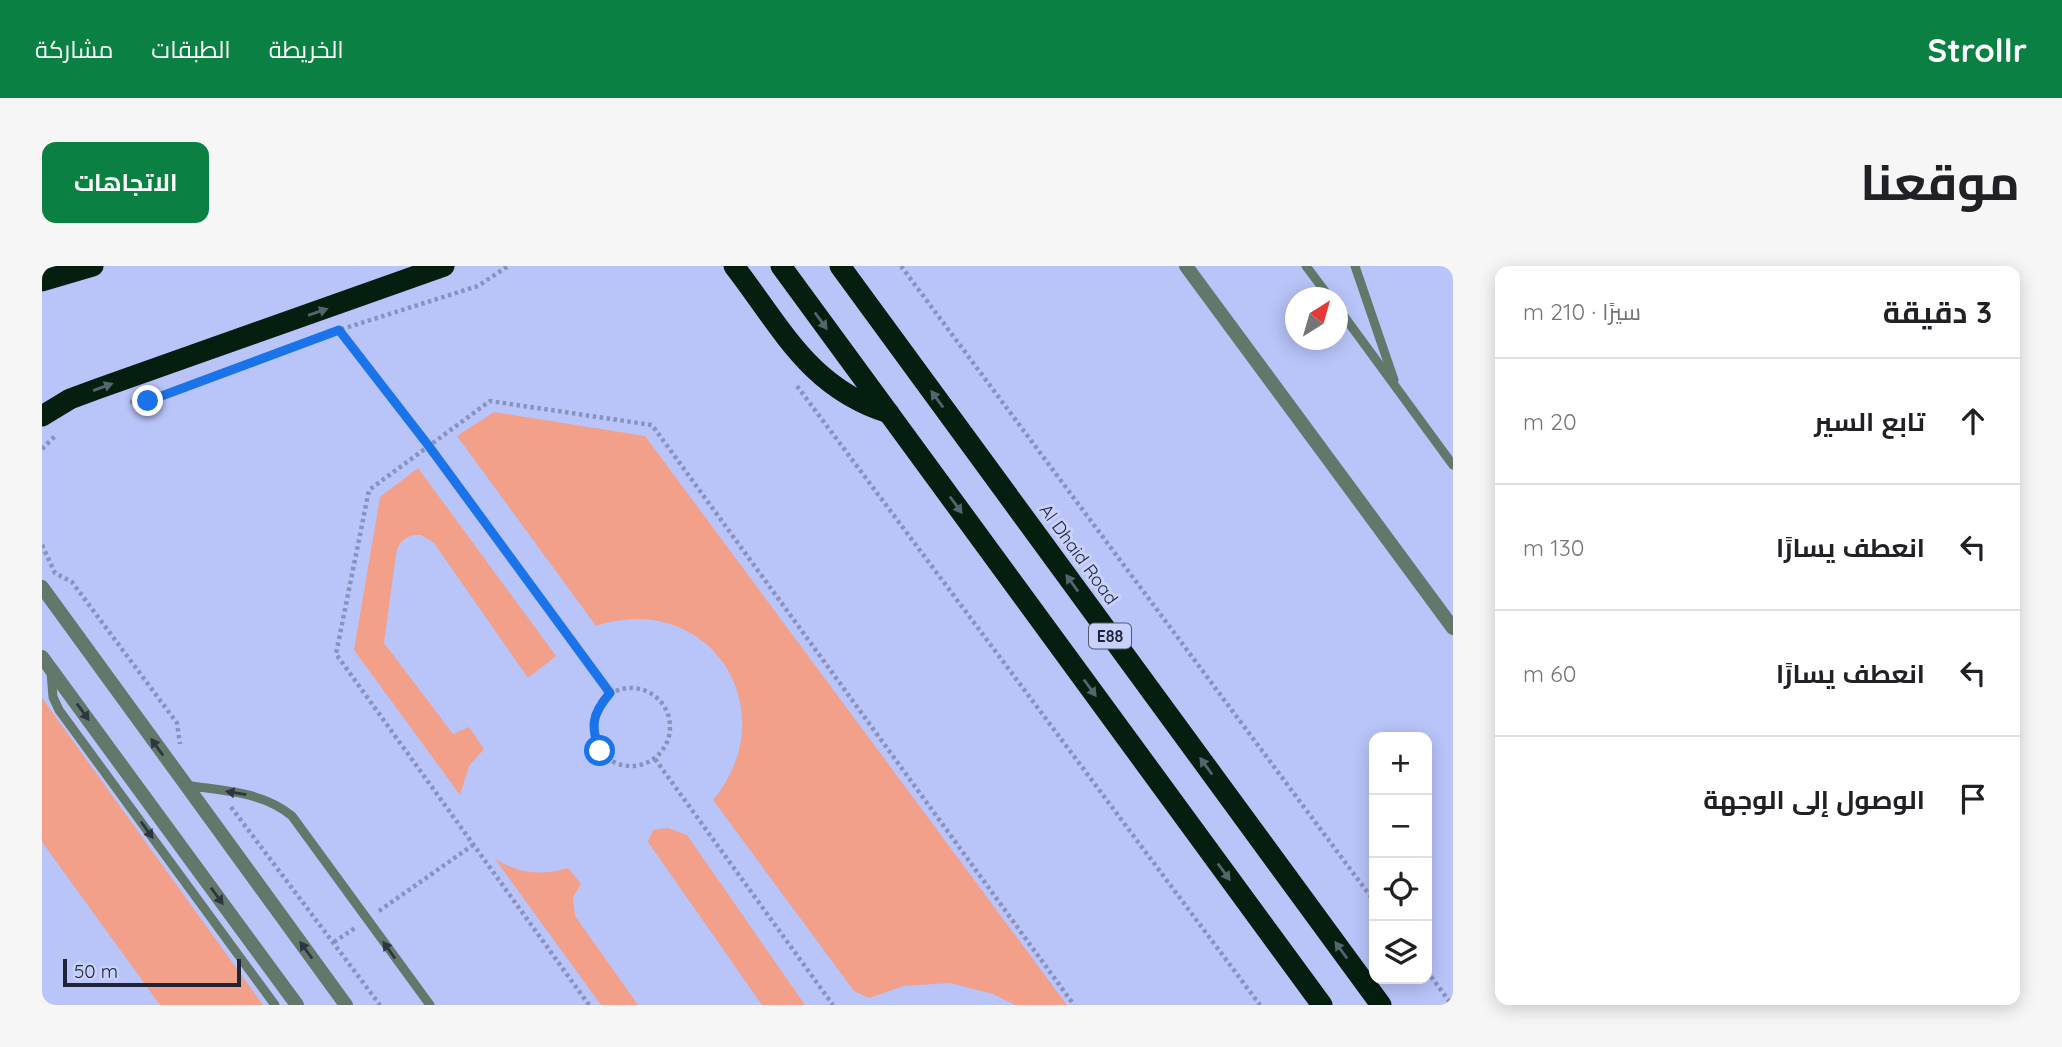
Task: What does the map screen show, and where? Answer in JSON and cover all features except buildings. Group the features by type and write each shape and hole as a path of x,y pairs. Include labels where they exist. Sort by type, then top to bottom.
{"highway":[{"path":"42,281 93,266"},
{"path":"42,416 79,396 444,266"},
{"path":"734,266 816,374 849,397 889,413"},
{"name":"E88","path":"781,266 1322,1005"},
{"name":"Al Dhaid Road","path":"839,266 1381,1005"}],"street":[{"path":"1186,266 1453,628"},
{"path":"42,587 346,1005"},
{"path":"42,657 297,1005"}],"lane":[{"path":"1306,266 1322,287"},
{"path":"1355,266 1398,390"},
{"path":"1348,322 1453,465"},
{"path":"51,670 53,697 59,710 275,1005"},
{"path":"185,785 257,797 282,808 292,816 429,1005"}],"path":[{"path":"126,402 148,401 339,330 478,286 508,266"},
{"path":"901,266 1369,894"},
{"path":"325,309 610,693"},
{"path":"795,382 1260,1005"},
{"path":"589,1005 336,654 369,489 490,401 652,425 1074,1005"},
{"path":"42,449 63,429"},
{"path":"626,687 643,689 658,698 668,712 671,729 666,746 655,759 636,766 616,763 600,751 592,731 596,710 610,693 626,687"},
{"path":"655,759 833,1005"},
{"path":"334,942 473,845"},
{"path":"1432,978 1452,1005"}],"shaded area":[{"path":"494,412 645,436 1067,1005 1015,1005 993,994 950,983 904,986 869,998 854,991 713,800 734,765 742,729 738,695 725,665 702,641 672,625 636,619 596,626 457,436"},
{"path":"418,468 556,656 528,678 434,543 421,535 408,537 399,545 384,643 453,734 469,727 484,749 469,766 460,795 354,650 380,497"},
{"path":"42,698 263,1005 160,1005 42,842"},
{"path":"668,828 687,835 805,1005 762,1005 648,842 653,830"},
{"path":"495,859 522,871 549,872 568,868 581,884 573,897 575,916 638,1005 601,1005"}],"route":[{"path":"148,401 339,330 428,445 610,693 596,710 592,731 600,751"}]}
